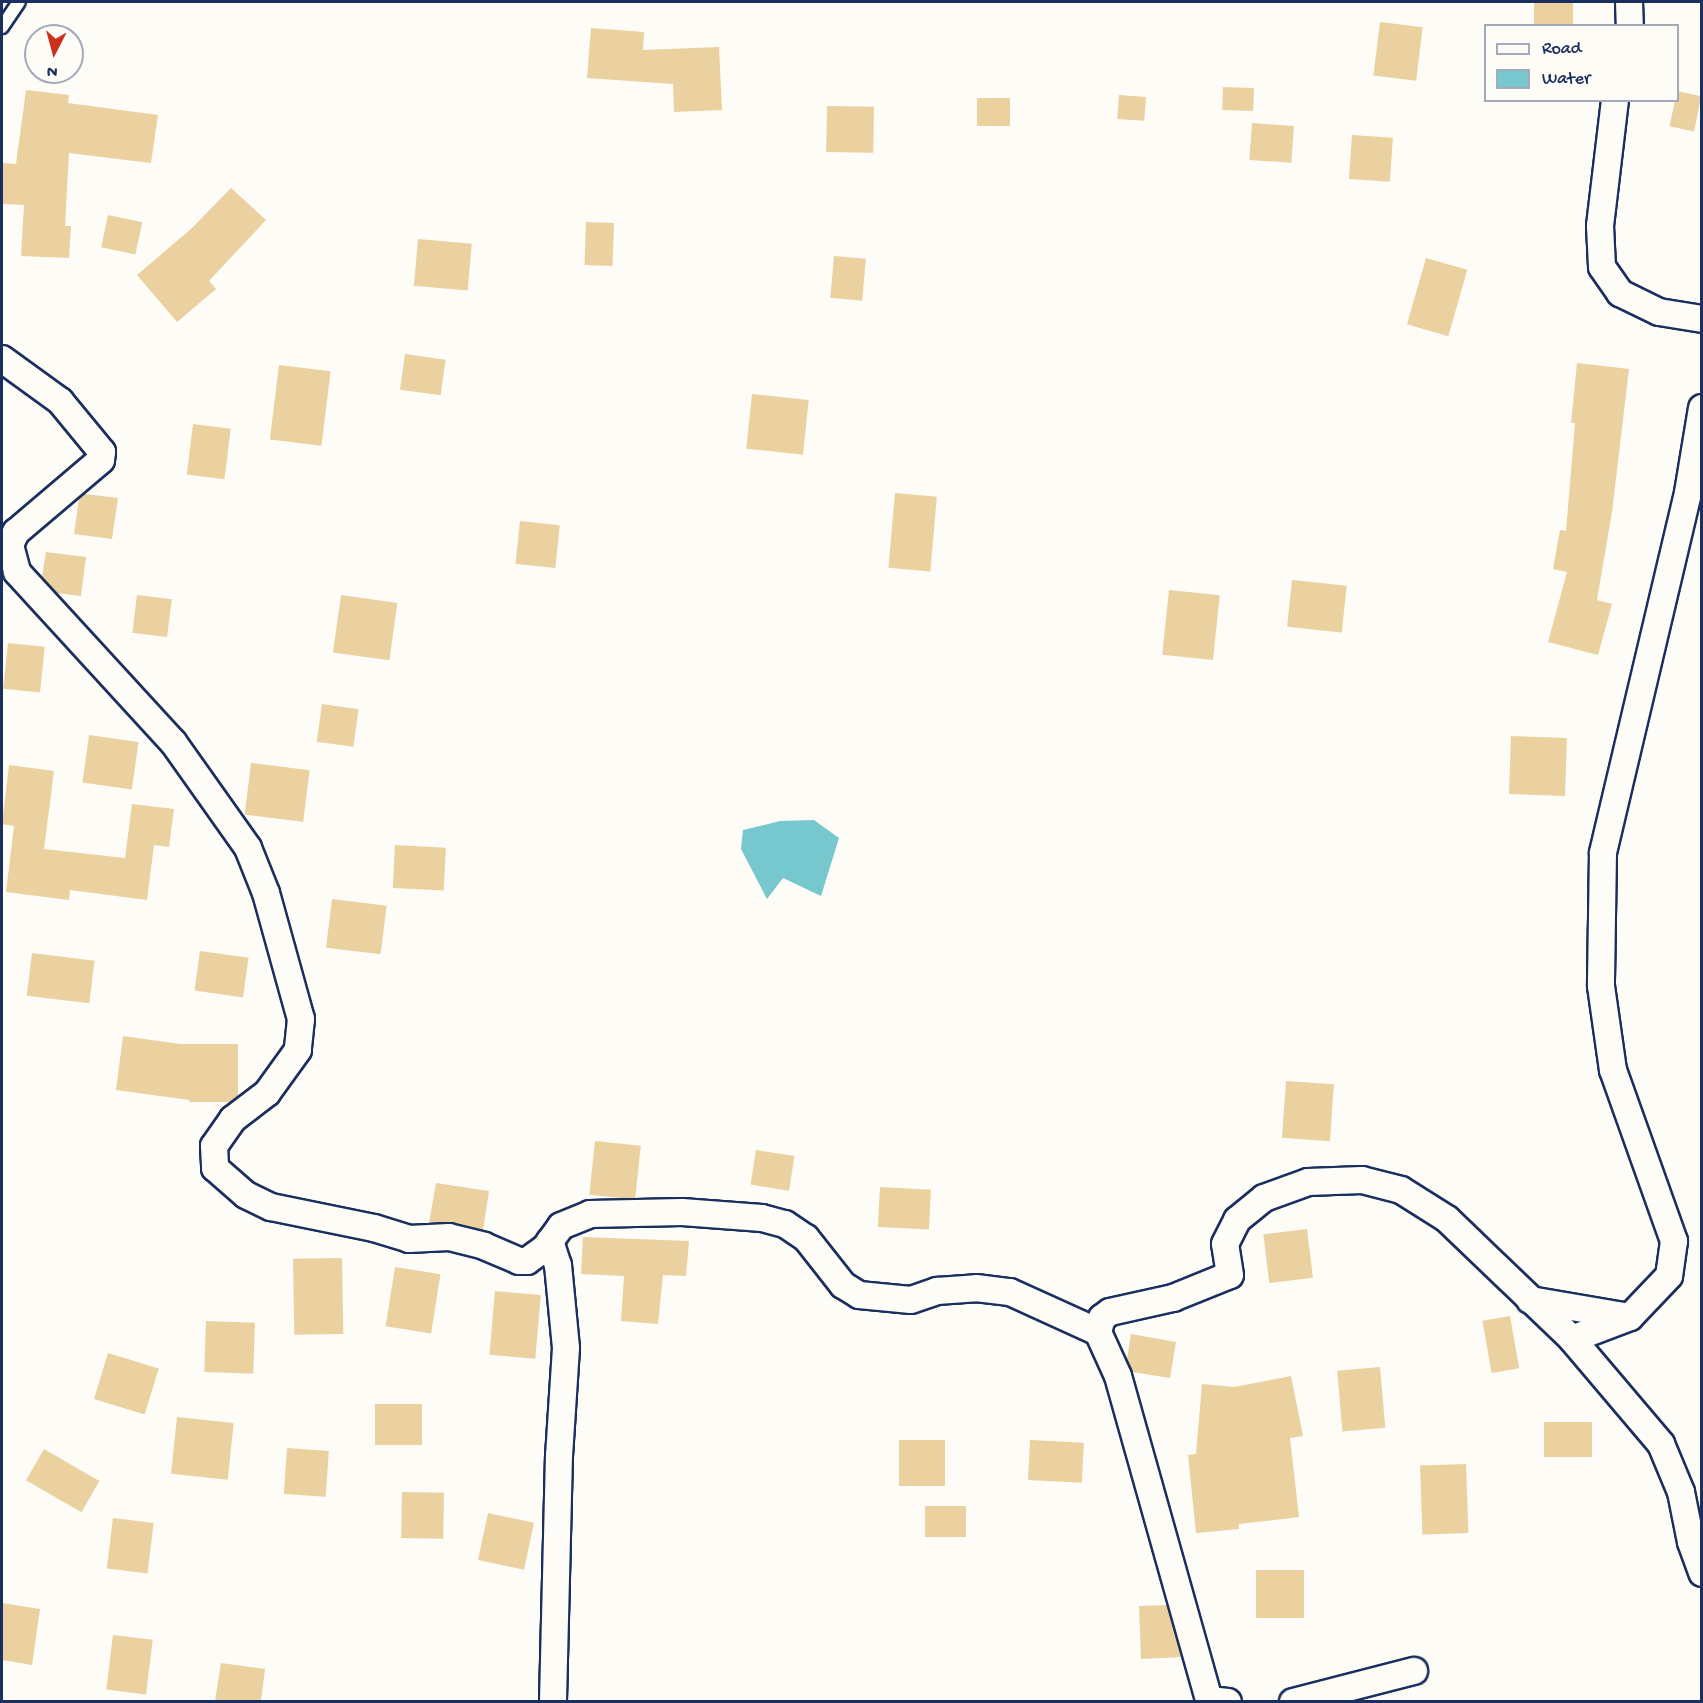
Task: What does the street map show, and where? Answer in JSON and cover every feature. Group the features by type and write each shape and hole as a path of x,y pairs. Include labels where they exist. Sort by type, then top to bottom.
{"street":[{"path":"1629,2 1630,24"},
{"path":"1615,102 1600,226 1602,267 1620,294 1659,312 1701,319"},
{"path":"2,359 60,401 102,452 101,460 16,532 10,545 17,572 173,742 248,848 266,893 301,1019 298,1050 267,1093 233,1119 214,1146 214,1168 246,1196 271,1207 364,1226 409,1239 448,1237 527,1261 550,1241 561,1226 590,1214 682,1212 762,1218 785,1224 806,1238 843,1285 859,1295 911,1300 947,1290 976,1288 1010,1292 1098,1332"},
{"path":"1572,1339 1630,1317 1669,1276 1674,1240 1613,1070 1601,986 1603,853 1688,493 1701,408"},
{"path":"1228,1701 1209,1700 1121,1388 1098,1332 1102,1318 1110,1311 1173,1298 1230,1275 1225,1244 1237,1220 1264,1198 1308,1182 1362,1180 1401,1190 1447,1220 1572,1339 1661,1444 1681,1492 1691,1542 1701,1573"},
{"path":"550,1241 558,1265 566,1348 559,1455 553,1701"},
{"path":"1529,1300 1630,1317"},
{"path":"1293,1701 1414,1671"}],"lane":[{"path":"2,27 19,2"}],"water":[{"path":"814,820 839,838 821,896 783,878 767,899 741,849 743,830 780,821"}],"building":[{"path":"1534,2 1573,2 1573,24 1534,24"},
{"path":"1380,22 1423,27 1416,81 1373,76"},
{"path":"591,28 644,32 643,50 719,47 722,110 674,112 673,84 587,78"},
{"path":"1223,87 1254,88 1253,111 1222,110"},
{"path":"26,90 69,95 68,103 158,115 151,163 69,153 65,226 71,226 69,258 21,256 24,205 2,204 2,163 16,164"},
{"path":"1679,91 1701,96 1694,131 1670,126 1675,102 1679,102"},
{"path":"1119,95 1146,97 1144,121 1117,119"},
{"path":"977,98 1010,98 1010,126 977,126"},
{"path":"827,106 874,107 873,153 826,152"},
{"path":"1252,123 1294,126 1291,163 1249,160"},
{"path":"1352,135 1393,138 1390,182 1349,179"},
{"path":"231,188 266,220 209,281 216,289 177,322 137,275 192,228"},
{"path":"108,215 142,222 135,255 101,247"},
{"path":"586,222 614,223 612,266 584,265"},
{"path":"418,239 472,244 468,291 414,286"},
{"path":"834,256 866,259 862,301 830,298"},
{"path":"1426,258 1467,270 1448,336 1407,324"},
{"path":"405,354 446,360 441,395 400,390"},
{"path":"1577,363 1629,369 1612,512 1597,600 1612,604 1598,655 1548,642 1567,572 1553,569 1560,530 1566,531 1575,423 1571,423"},
{"path":"279,365 331,371 321,446 270,439"},
{"path":"752,394 809,400 803,455 746,449"},
{"path":"193,424 231,429 225,479 187,475"},
{"path":"895,493 937,497 930,571 888,568"},
{"path":"85,494 118,498 112,539 74,534 79,498"},
{"path":"520,521 560,525 555,568 516,564"},
{"path":"46,552 86,557 81,596 56,593 42,577"},
{"path":"1292,580 1347,586 1342,632 1287,627"},
{"path":"1169,590 1220,595 1213,660 1162,655"},
{"path":"137,595 172,599 167,637 132,633"},
{"path":"341,595 397,603 389,660 333,652"},
{"path":"8,643 45,647 40,693 3,689"},
{"path":"322,704 359,709 353,747 317,742"},
{"path":"89,735 139,742 132,789 82,783"},
{"path":"1511,736 1567,738 1565,796 1509,794"},
{"path":"251,763 310,770 303,822 245,815"},
{"path":"9,765 54,771 44,849 125,858 132,804 174,809 169,847 154,845 147,900 70,890 69,900 6,892 14,826 2,824"},
{"path":"395,845 446,848 444,891 393,888"},
{"path":"332,899 387,906 381,954 326,948"},
{"path":"200,951 249,958 243,997 194,991"},
{"path":"32,953 95,961 89,1003 27,996"},
{"path":"123,1036 180,1044 238,1044 238,1096 231,1102 189,1102 189,1100 116,1090"},
{"path":"1286,1081 1334,1084 1330,1141 1282,1138"},
{"path":"595,1141 641,1146 635,1200 589,1195"},
{"path":"756,1150 795,1156 789,1191 751,1185"},
{"path":"436,1183 489,1191 483,1230 452,1222 429,1223"},
{"path":"880,1187 931,1190 929,1230 878,1227"},
{"path":"1307,1229 1313,1278 1269,1283 1263,1234"},
{"path":"583,1237 689,1241 686,1276 663,1275 658,1324 621,1321 624,1276 581,1274"},
{"path":"342,1258 343,1334 294,1335 293,1259"},
{"path":"395,1267 440,1274 431,1333 386,1326"},
{"path":"495,1291 541,1295 535,1359 489,1355"},
{"path":"1510,1316 1519,1368 1492,1373 1482,1321"},
{"path":"206,1321 255,1323 253,1374 204,1372"},
{"path":"1131,1334 1176,1342 1170,1378 1132,1372 1127,1359"},
{"path":"108,1353 159,1368 145,1414 94,1399"},
{"path":"1380,1367 1385,1428 1342,1432 1337,1371"},
{"path":"1291,1376 1303,1436 1290,1438 1299,1517 1239,1524 1239,1529 1196,1533 1188,1455 1196,1454 1202,1384 1234,1387"},
{"path":"375,1404 422,1404 422,1445 375,1445"},
{"path":"177,1417 234,1423 228,1480 171,1474"},
{"path":"1544,1422 1592,1422 1592,1457 1544,1457"},
{"path":"899,1440 945,1440 945,1486 899,1486"},
{"path":"1030,1440 1084,1443 1082,1483 1028,1480"},
{"path":"287,1448 329,1451 326,1497 284,1494"},
{"path":"44,1449 99,1481 81,1512 26,1480"},
{"path":"1466,1464 1468,1533 1422,1535 1420,1466"},
{"path":"402,1492 444,1493 443,1539 401,1538"},
{"path":"925,1506 966,1506 966,1537 925,1537"},
{"path":"488,1513 534,1523 524,1570 478,1560"},
{"path":"113,1518 154,1523 147,1574 107,1569"},
{"path":"1256,1570 1304,1570 1304,1618 1256,1618"},
{"path":"2,1603 40,1609 32,1665 2,1660"},
{"path":"1167,1605 1181,1657 1141,1659 1139,1606"},
{"path":"113,1635 153,1640 146,1694 106,1690"},
{"path":"221,1663 265,1669 261,1701 215,1701"}]}
